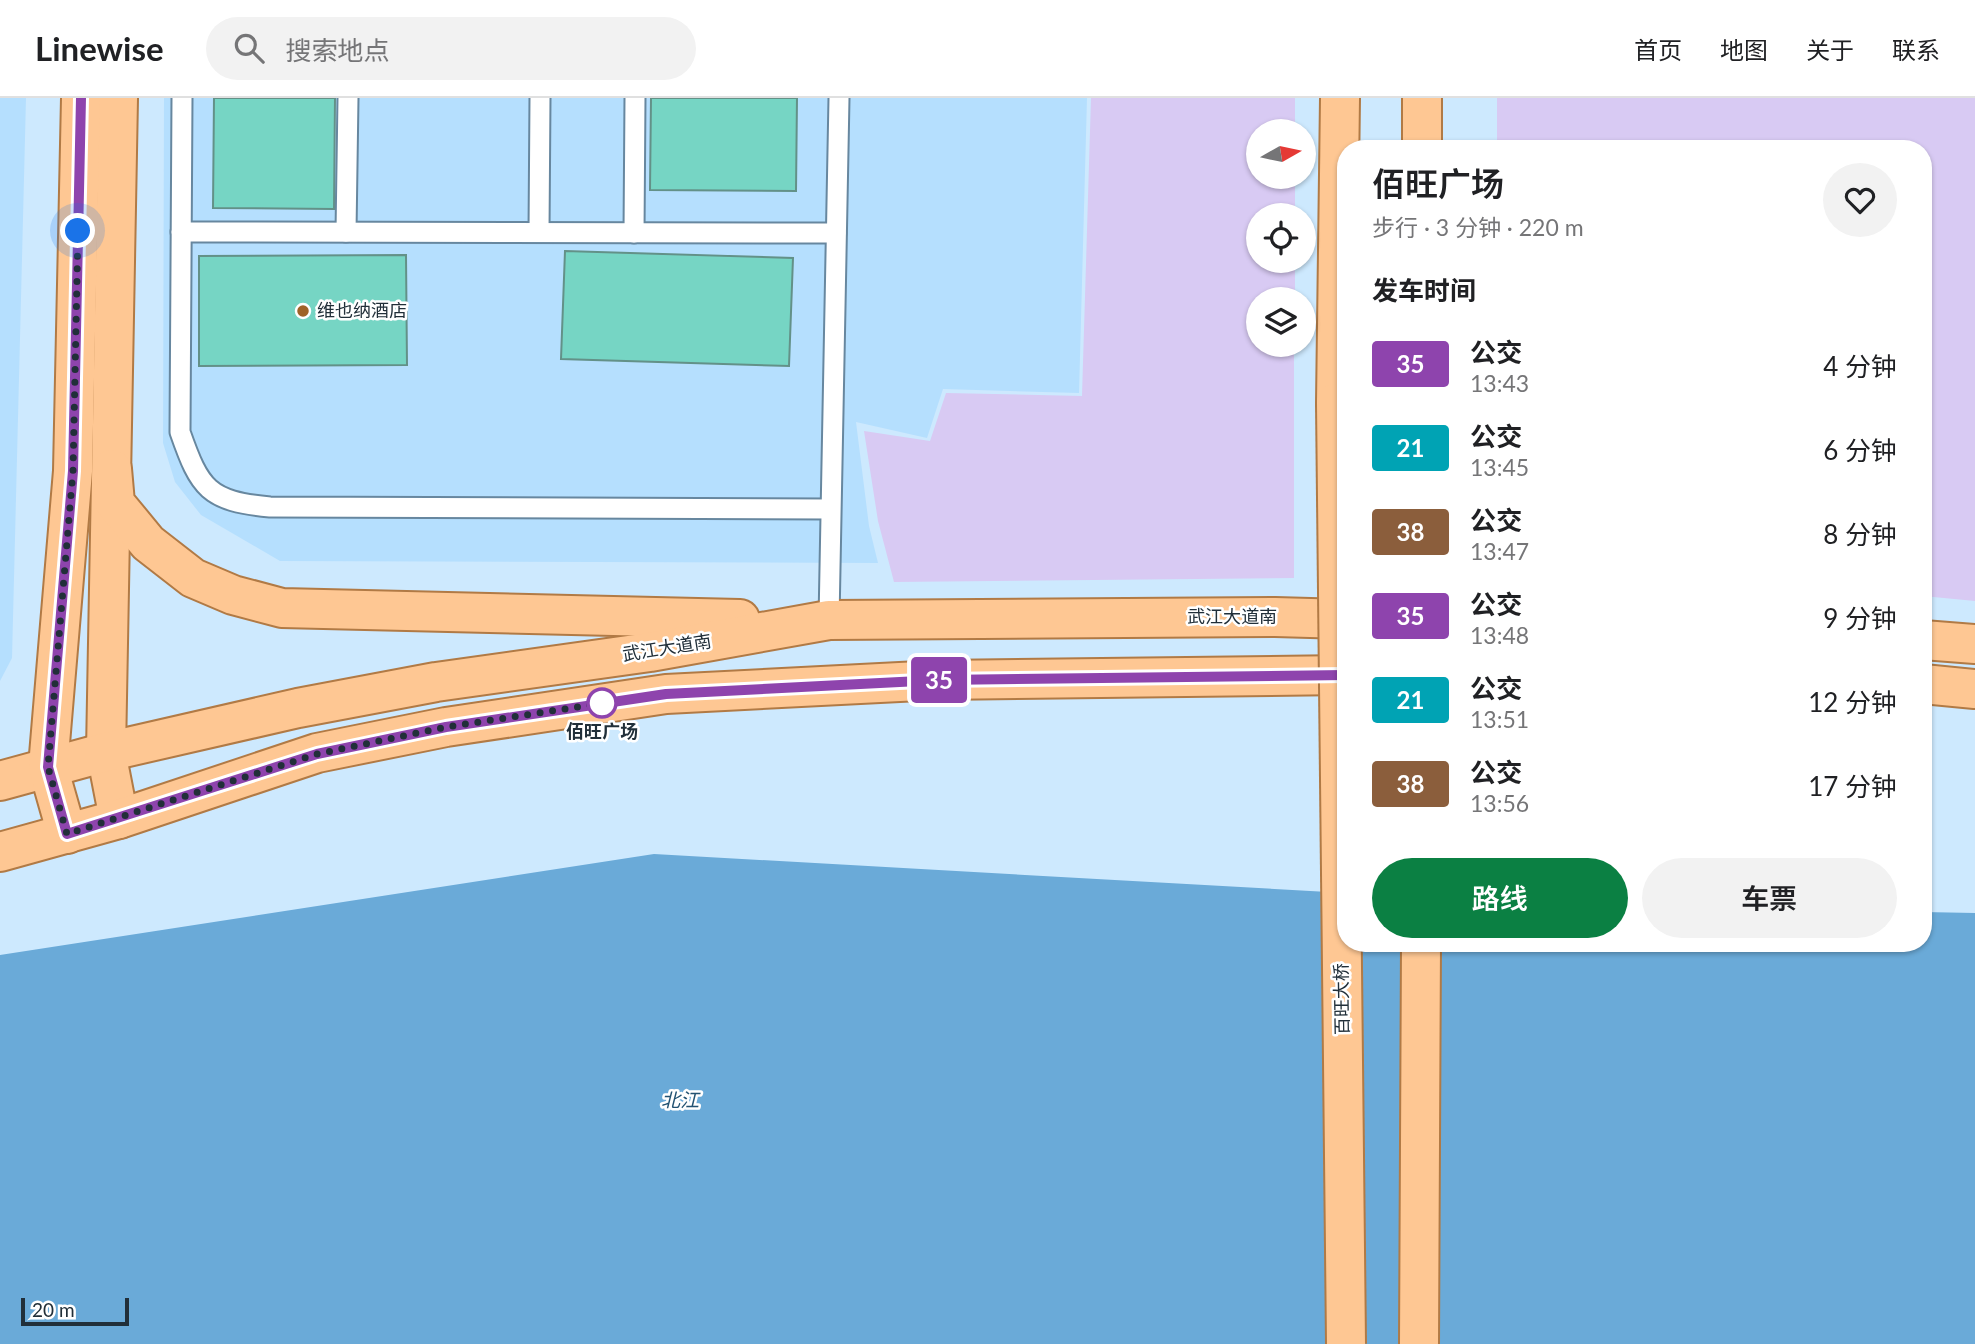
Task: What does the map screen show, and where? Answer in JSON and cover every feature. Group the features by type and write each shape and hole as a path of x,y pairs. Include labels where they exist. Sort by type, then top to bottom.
{"main road":[{"path":"67,834 48,767 73,471 81,98"},
{"path":"118,98 106,752 119,819"},
{"name":"百旺大桥","path":"1339,140 1340,98"},
{"path":"1422,98 1422,140"},
{"name":"百旺大桥","path":"1337,327 1337,497"},
{"path":"112,468 116,503 148,543 193,578 233,595 282,608 829,620"},
{"name":"武江大道南","path":"0,781 106,752 298,708 424,684 650,652 829,620 1261,617 1337,620"},
{"path":"1932,641 1975,644"},
{"path":"0,852 119,819 317,754 446,727 666,694 939,680 1337,675"},
{"path":"1932,685 1975,689"},
{"name":"百旺大桥","path":"1342,952 1346,1344"},
{"path":"1419,1344 1421,952"}],"lane":[{"path":"182,98 180,432 193,468 212,494 237,504 270,507 829,509"},
{"path":"346,232 348,98"},
{"path":"539,232 540,98"},
{"path":"634,233 635,98"},
{"path":"829,620 829,509 839,98"},
{"path":"181,232 836,233"}],"shaded area":[{"path":"0,98 26,98 12,658 0,681"},
{"path":"164,98 1087,98 1079,393 943,389 927,438 856,422 869,526 878,563 280,561 201,515 175,482 163,443"},
{"path":"1091,98 1295,98 1295,119 1246,119 1246,189 1295,189 1295,203 1246,203 1246,273 1295,273 1295,287 1246,287 1246,357 1294,357 1294,578 894,582 878,521 864,431 930,441 946,393 1082,396"},
{"path":"1497,98 1975,98 1975,601 1932,597 1932,140 1497,140"}],"water":[{"name":"北江","path":"654,854 1337,892 1337,952 1932,952 1932,912 1975,913 1975,1344 0,1344 0,955"}],"building":[{"path":"214,98 335,98 334,209 213,208"},
{"path":"651,98 797,98 796,191 650,190"},
{"path":"565,251 793,258 789,366 561,359"},
{"name":"维也纳酒店","path":"406,255 407,365 199,366 199,256"}],"bus line":[{"name":"35","path":"81,98 73,471 48,767 67,834 317,754 446,727 666,694 939,680 1337,675"}],"place":[{"name":"维也纳酒店","path":"303,311"},
{"name":"佰旺广场","path":"602,703"}],"route":[{"path":"78,231 73,471 48,767 67,834 317,754 446,727 611,702 602,703"}]}
